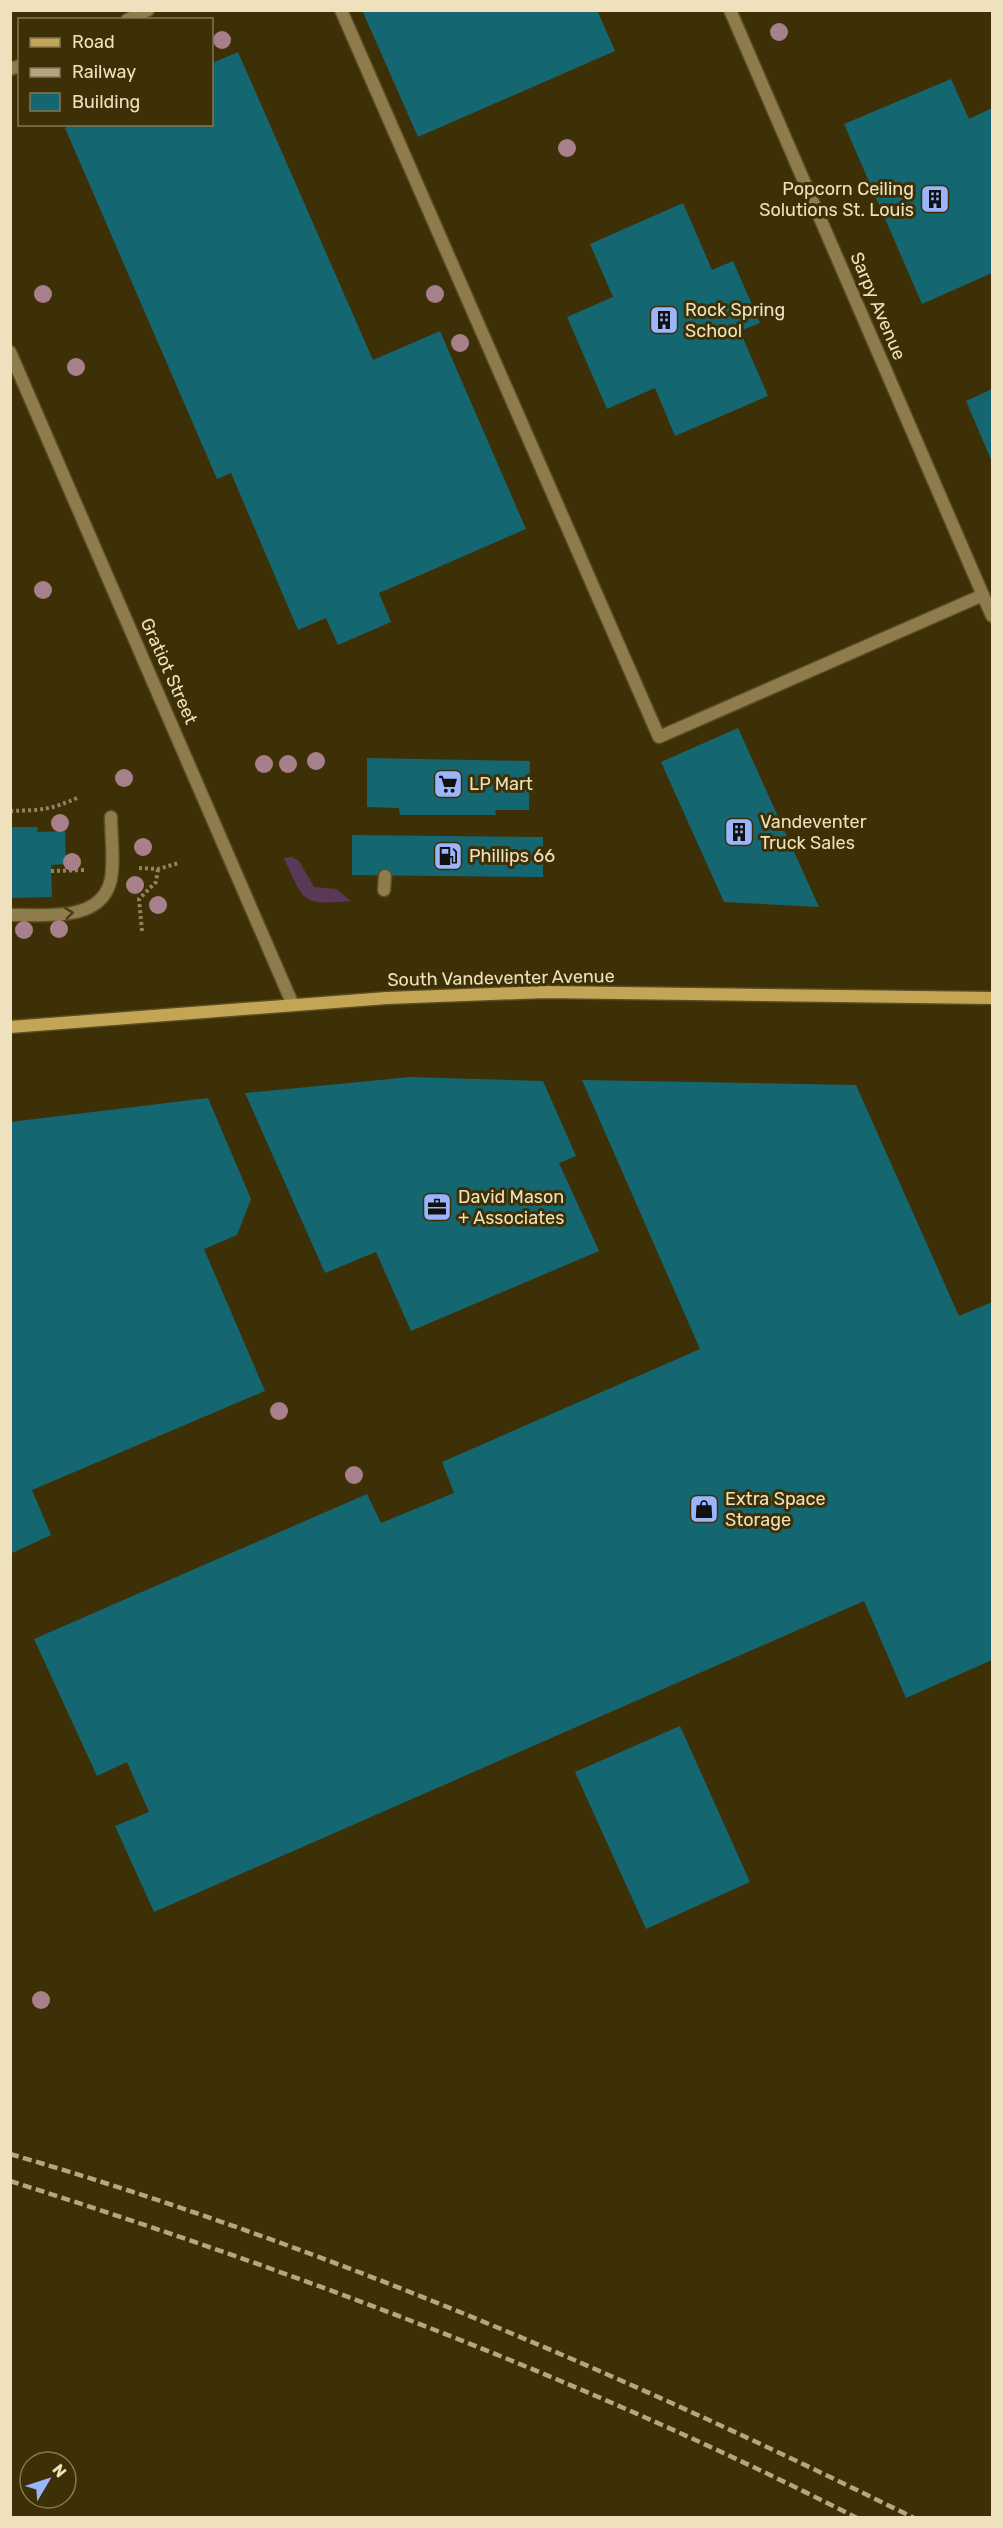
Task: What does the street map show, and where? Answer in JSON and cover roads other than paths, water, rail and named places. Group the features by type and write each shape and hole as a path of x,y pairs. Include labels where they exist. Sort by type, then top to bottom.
{"main road":[{"name":"South Vandeventer Avenue","path":"10,1028 294,1005 545,992 993,998"}],"street":[{"path":"131,18 148,10"},
{"path":"341,10 659,736 984,595"},
{"name":"Sarpy Avenue","path":"730,10 993,616"},
{"name":"Gratiot Street","path":"10,352 294,1005"},
{"path":"10,915 71,914 96,904 105,895 111,882 111,817"},
{"path":"384,890 385,876"}],"railway":[{"path":"10,2154 242,2229 470,2316 694,2413 914,2518"},
{"path":"10,2181 227,2253 441,2332 651,2420 857,2518"}],"place":[{"name":"Popcorn Ceiling Solutions St. Louis","path":"935,199"},
{"name":"Rock Spring School","path":"664,320"},
{"name":"LP Mart","path":"448,784"},
{"name":"Vandeventer Truck Sales","path":"739,832"},
{"name":"Phillips 66","path":"448,856"},
{"name":"David Mason + Associates","path":"437,1207"},
{"name":"Extra Space Storage","path":"704,1509"}]}
